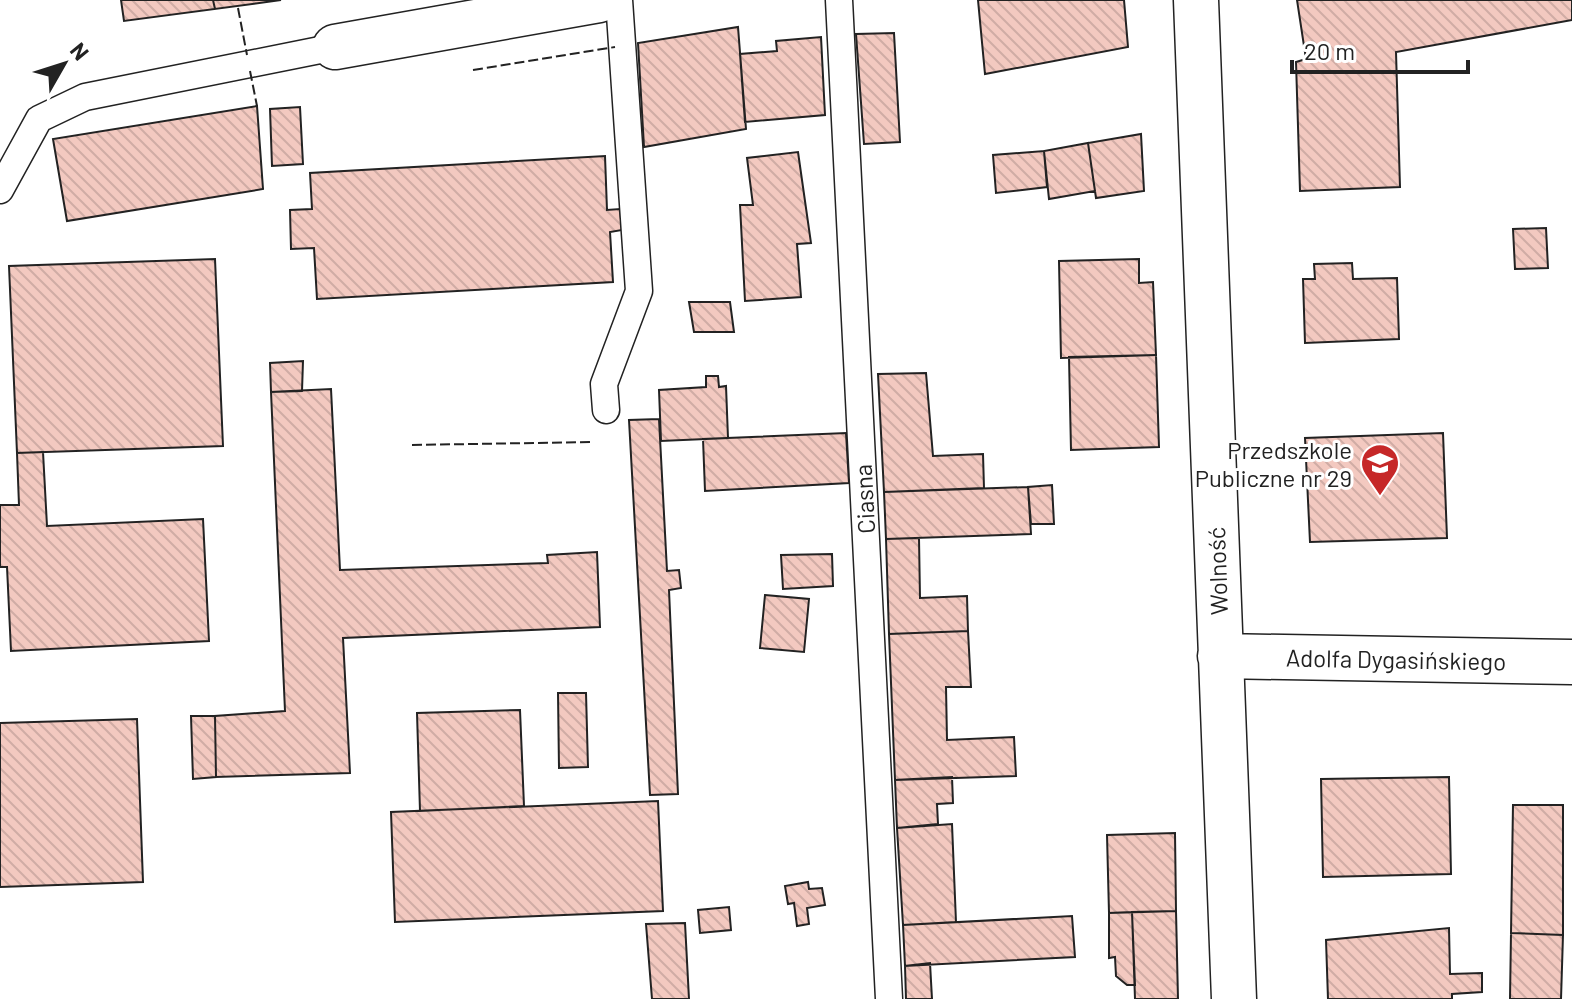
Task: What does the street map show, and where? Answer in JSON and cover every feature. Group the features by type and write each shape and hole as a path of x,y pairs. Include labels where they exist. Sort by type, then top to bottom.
{"street":[{"path":"335,47 599,0"},
{"name":"Wolność","path":"1196,0 1234,999"},
{"name":"Adolfa Dygasińskiego","path":"1220,656 1572,662"}],"lane":[{"path":"606,410 604,384 639,291 619,0"},
{"name":"Ciasna","path":"839,0 889,999"},
{"path":"0,190 39,119 85,97 335,47"}],"building":[{"path":"121,0 213,0 215,9 124,21"},
{"path":"213,0 281,0 215,9"},
{"path":"978,0 1124,0 1128,47 985,74"},
{"path":"1297,0 1572,0 1572,20 1396,52 1400,187 1300,191 1296,62 1306,59"},
{"path":"738,27 746,129 644,147 638,43"},
{"path":"894,33 900,142 864,144 856,34"},
{"path":"821,37 825,115 745,122 740,54 777,51 776,41"},
{"path":"257,106 263,189 67,221 53,139"},
{"path":"300,107 303,164 272,166 270,109"},
{"path":"1141,134 1144,191 1096,198 1088,143"},
{"path":"1088,143 1095,191 1049,199 1044,151"},
{"path":"1044,151 1047,187 996,193 993,155"},
{"path":"798,152 811,243 797,244 801,297 745,301 740,205 753,205 747,158"},
{"path":"605,156 607,210 620,209 622,230 610,232 613,282 317,299 314,248 291,249 290,210 312,209 310,173"},
{"path":"1546,228 1548,268 1515,269 1513,229"},
{"path":"215,259 223,446 17,453 9,266"},
{"path":"1139,259 1139,283 1153,282 1156,355 1061,358 1059,261"},
{"path":"1352,263 1353,279 1397,278 1399,339 1305,343 1303,279 1315,279 1314,264"},
{"path":"689,302 730,302 734,332 694,332"},
{"path":"1156,355 1159,447 1071,450 1069,357"},
{"path":"303,361 302,391 271,392 270,363"},
{"path":"926,373 933,456 983,454 984,488 884,492 878,374"},
{"path":"706,376 718,376 719,387 726,386 728,438 661,441 659,390 706,387"},
{"path":"331,389 340,570 548,563 547,555 597,552 600,627 343,638 350,773 216,777 215,716 285,711 271,392"},
{"path":"659,419 667,571 679,570 681,588 669,590 678,794 650,795 629,420"},
{"path":"846,433 849,483 705,491 703,439"},
{"path":"1443,433 1447,538 1310,542 1305,438"},
{"path":"43,452 47,526 203,519 209,641 11,651 7,567 0,567 0,505 19,505 17,453"},
{"path":"1052,485 1054,524 1031,524 1028,487"},
{"path":"1028,487 1031,534 886,539 884,492"},
{"path":"919,538 920,598 967,596 968,631 889,634 886,539"},
{"path":"832,554 833,586 783,589 781,555"},
{"path":"765,595 809,599 804,652 760,648"},
{"path":"968,631 971,687 946,687 947,740 1014,737 1016,776 895,780 889,634"},
{"path":"558,693 586,693 588,767 559,768"},
{"path":"520,710 524,806 420,811 417,713"},
{"path":"191,716 215,716 216,777 193,779"},
{"path":"137,719 143,882 0,887 0,723"},
{"path":"952,777 953,803 937,804 938,824 897,828 895,780"},
{"path":"1449,777 1451,874 1323,877 1321,779"},
{"path":"658,801 663,911 395,922 391,812"},
{"path":"1513,805 1563,805 1563,935 1511,933"},
{"path":"952,824 956,922 903,925 897,828"},
{"path":"1175,833 1176,911 1109,913 1107,835"},
{"path":"808,882 809,889 822,888 825,905 807,908 809,924 797,926 794,903 788,904 785,886"},
{"path":"729,907 731,930 700,933 698,910"},
{"path":"1176,911 1178,999 1135,999 1132,912"},
{"path":"1132,912 1135,985 1127,985 1116,976 1115,957 1109,958 1109,913"},
{"path":"1072,916 1075,957 905,966 903,925"},
{"path":"685,923 689,999 652,999 646,924"},
{"path":"1449,928 1450,974 1482,973 1482,992 1452,994 1452,999 1328,999 1326,940"},
{"path":"1511,933 1563,935 1561,999 1510,999"},
{"path":"930,963 932,999 906,999 905,966"}],"fence":[{"path":"238,8 247,55"},
{"path":"473,70 615,47"},
{"path":"250,71 257,106"},
{"path":"412,445 592,442"}],"place":[{"name":"Przedszkole Publiczne nr 29","path":"1380,497"}]}
